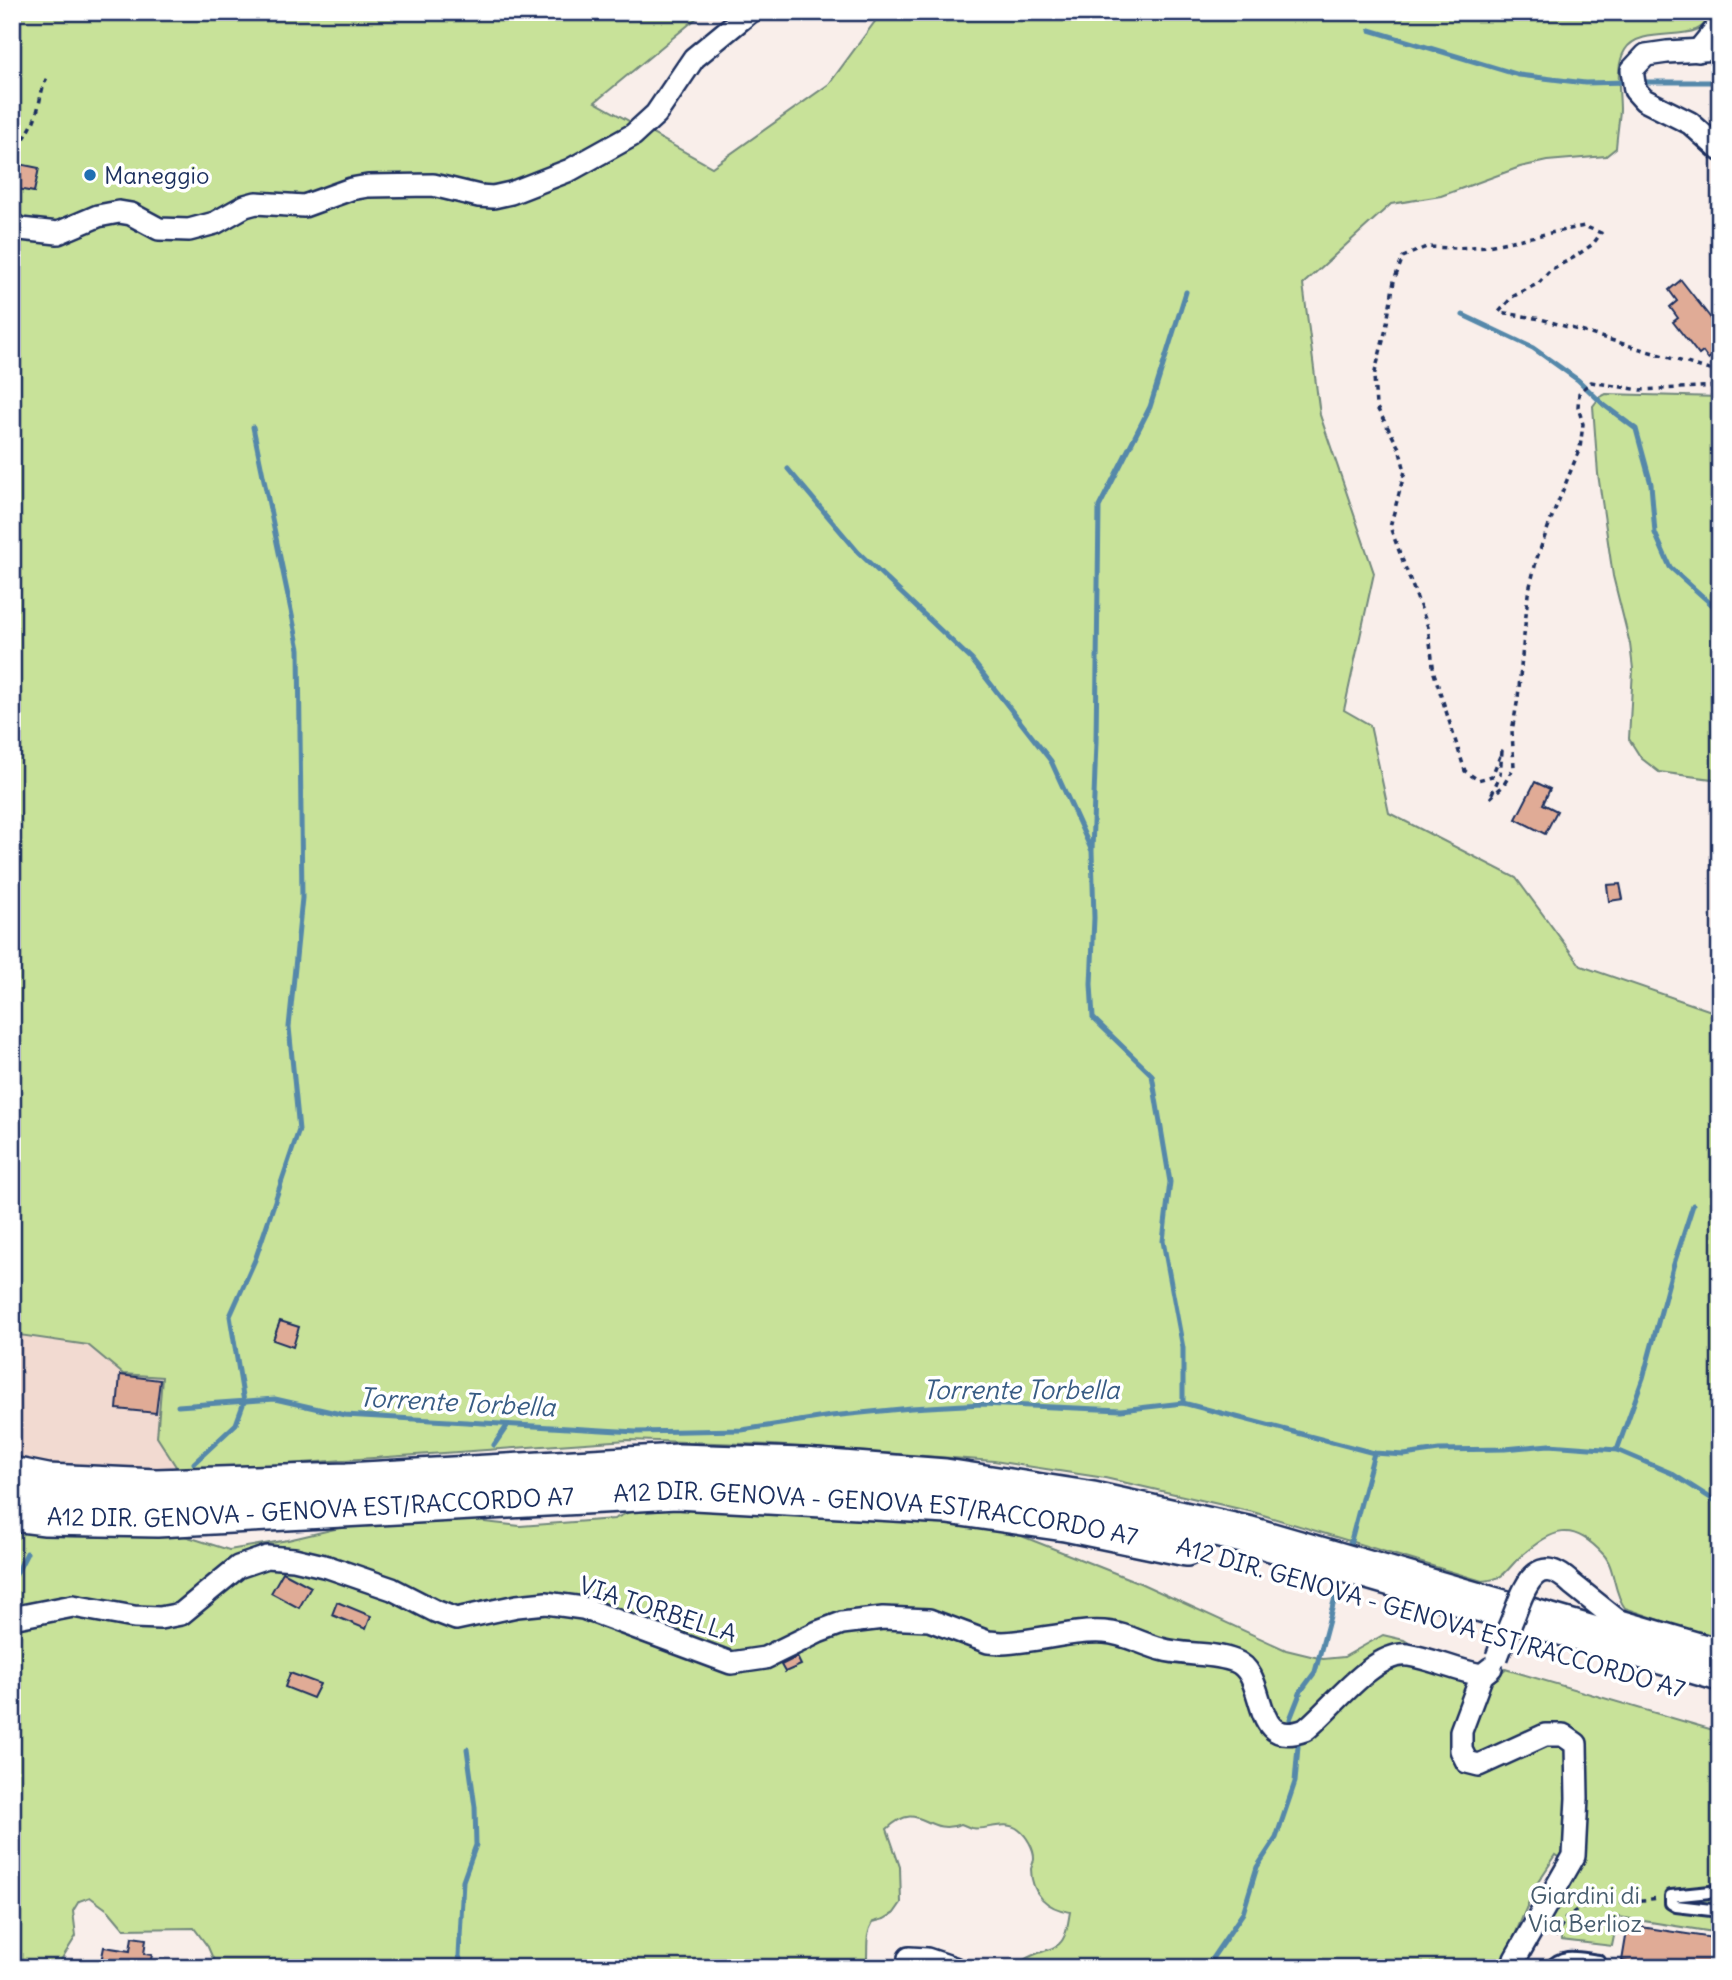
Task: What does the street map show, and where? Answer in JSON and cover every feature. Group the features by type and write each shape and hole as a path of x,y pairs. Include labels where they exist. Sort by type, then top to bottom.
{"highway":[{"path":"12,1476 47,1483 156,1488 347,1482 678,1463 803,1467 945,1478 1093,1500 1247,1535 1720,1672"},
{"name":"A12 DIR. GENOVA - GENOVA EST/RACCORDO A7","path":"12,1512 44,1516 157,1518 676,1490 948,1505 1065,1522 1222,1554 1720,1698"}],"street":[{"path":"12,225 20,229 58,233 98,216 119,212 131,214 159,229 189,230 215,223 245,206 256,203 304,206 351,189 368,186 433,185 493,197 511,193 569,170 633,135 656,114 694,58 750,12"},
{"path":"1698,51 1720,24"},
{"path":"1720,49 1646,55 1632,70 1635,90 1644,100 1690,123 1720,150"},
{"name":"VIA TORBELLA","path":"12,1618 73,1606 134,1617 160,1618 181,1614 238,1567 267,1557 294,1559 328,1567 392,1589 456,1619 517,1606 546,1603 583,1608 731,1663 765,1658 842,1623 883,1618 929,1620 988,1642 1002,1643 1106,1632 1124,1635 1160,1649 1236,1661 1246,1669 1256,1686 1265,1718 1277,1730 1286,1733 1305,1730 1350,1686 1384,1660 1394,1656 1410,1656 1482,1675"},
{"path":"1513,1968 1515,1959 1574,1856 1576,1744 1563,1735 1545,1735 1488,1762 1473,1765 1467,1762 1461,1750 1461,1731 1482,1675 1491,1668 1497,1657 1527,1582 1538,1572 1561,1573 1617,1620 1720,1650"},
{"path":"909,1958 927,1959 954,1968"}],"lane":[{"path":"1720,1891 1671,1896 1673,1905 1720,1911"},
{"path":"1549,1968 1555,1961 1565,1957 1599,1961"}],"path":[{"path":"12,155 33,124 40,105 43,84 48,76"},
{"path":"1720,373 1541,319 1499,312 1512,297 1539,283 1550,270 1573,258 1592,244 1601,233 1584,226 1488,246 1426,247 1403,257 1394,281 1386,330 1374,376 1376,406 1399,449 1405,471 1390,527 1429,627 1434,673 1465,771 1478,780 1492,776 1502,751 1500,775 1490,798 1503,786 1514,767 1512,731 1518,698 1528,594 1550,522 1580,448 1583,424 1578,407 1579,393 1591,382 1640,390 1720,386"},
{"path":"1555,1937 1566,1918 1579,1908 1671,1896"}],"shaded area":[{"path":"12,1334 88,1345 124,1374 162,1377 157,1437 177,1468 70,1469 12,1457"}],"green space":[{"path":"12,12 704,12 595,102 712,167 829,84 882,12 1716,12 1696,30 1639,39 1625,50 1619,71 1620,110 1616,148 1606,156 1547,161 1520,167 1441,196 1391,204 1303,284 1320,415 1374,573 1344,710 1370,725 1389,813 1516,878 1581,966 1720,1014 1720,1641 1625,1608 1607,1559 1592,1543 1572,1533 1562,1532 1543,1540 1521,1556 1501,1576 1482,1581 1253,1512 1105,1478 994,1461 772,1445 628,1440 219,1469 177,1468 157,1437 162,1377 123,1374 88,1345 12,1334"},
{"path":"1606,394 1720,397 1720,780 1659,772 1641,758 1629,739 1633,669 1630,644 1613,576 1598,474 1593,406"},
{"name":"Giardini di Via Berlioz","path":"658,1499 856,1506 1009,1531 1140,1583 1286,1650 1323,1659 1344,1657 1383,1635 1404,1640 1469,1684 1485,1689 1505,1669 1720,1732 1720,1933 1618,1917 1612,1946 1561,1940 1561,1935 1534,1931 1575,1868 1556,1855 1536,1885 1501,1968 1015,1968 1026,1959 1062,1941 1070,1912 1048,1904 1038,1893 1031,1869 1034,1854 1027,1839 1019,1830 1008,1825 971,1828 961,1824 949,1827 908,1817 898,1820 887,1829 900,1867 901,1903 894,1913 873,1922 870,1927 866,1968 826,1968 814,1963 802,1968 217,1968 208,1947 194,1928 124,1929 109,1911 90,1897 79,1901 73,1911 76,1936 56,1968 12,1968 12,1526 185,1536 229,1550 288,1540 386,1517 477,1509 485,1522 520,1526 614,1519"}],"building":[{"path":"14,163 39,168 34,192 12,188"},
{"path":"1681,280 1720,330 1720,350 1708,359 1703,352 1699,355 1673,322 1678,318 1670,307 1677,301 1669,290"},
{"path":"1535,782 1550,789 1543,804 1557,811 1545,834 1516,819"},
{"path":"1620,884 1623,899 1609,901 1607,885"},
{"path":"280,1321 299,1327 293,1347 273,1340"},
{"path":"120,1375 160,1380 156,1413 117,1409"},
{"path":"283,1572 311,1587 299,1608 271,1593"},
{"path":"337,1602 371,1616 366,1629 332,1615"},
{"path":"797,1657 801,1665 785,1672 781,1665"},
{"path":"290,1673 320,1684 313,1698 285,1687"},
{"path":"1628,1925 1720,1939 1718,1968 1665,1968 1622,1961"},
{"path":"132,1937 146,1939 144,1954 152,1955 149,1968 114,1968 115,1964 101,1962 104,1947 130,1951"}],"waterway":[{"path":"1370,30 1519,75 1585,83 1629,82"},
{"path":"1638,82 1720,82"},
{"path":"1183,1403 1183,1348 1163,1241 1170,1182 1152,1075 1093,1018 1091,984 1099,507 1150,407 1186,292"},
{"path":"1463,315 1533,348 1578,380 1604,405 1636,429 1651,484 1655,533 1670,567 1720,612"},
{"path":"194,1463 236,1424 244,1402 230,1316 255,1260 299,1130 289,1027 302,898 299,649 253,427"},
{"path":"788,469 858,552 972,660 1051,761 1091,849"},
{"path":"1617,1450 1643,1378 1693,1205"},
{"name":"Torrente Torbella","path":"178,1406 275,1399 345,1415 636,1432 742,1430 831,1416 982,1404 1121,1410 1183,1403 1374,1453 1404,1455 1439,1450 1549,1445 1617,1450 1671,1473 1720,1504"},
{"path":"494,1445 507,1426"},
{"path":"1348,1552 1374,1453"},
{"path":"12,1582 27,1553"},
{"path":"1292,1726 1290,1719 1301,1691 1315,1672 1341,1575"},
{"path":"1211,1960 1243,1913 1257,1867 1276,1838 1295,1782 1298,1746 1295,1736"},
{"path":"463,1968 459,1956 463,1881 476,1845 475,1807 467,1749"},
{"path":"12,1880 17,1933 15,1968"}],"place":[{"name":"Maneggio","path":"90,175"}]}
